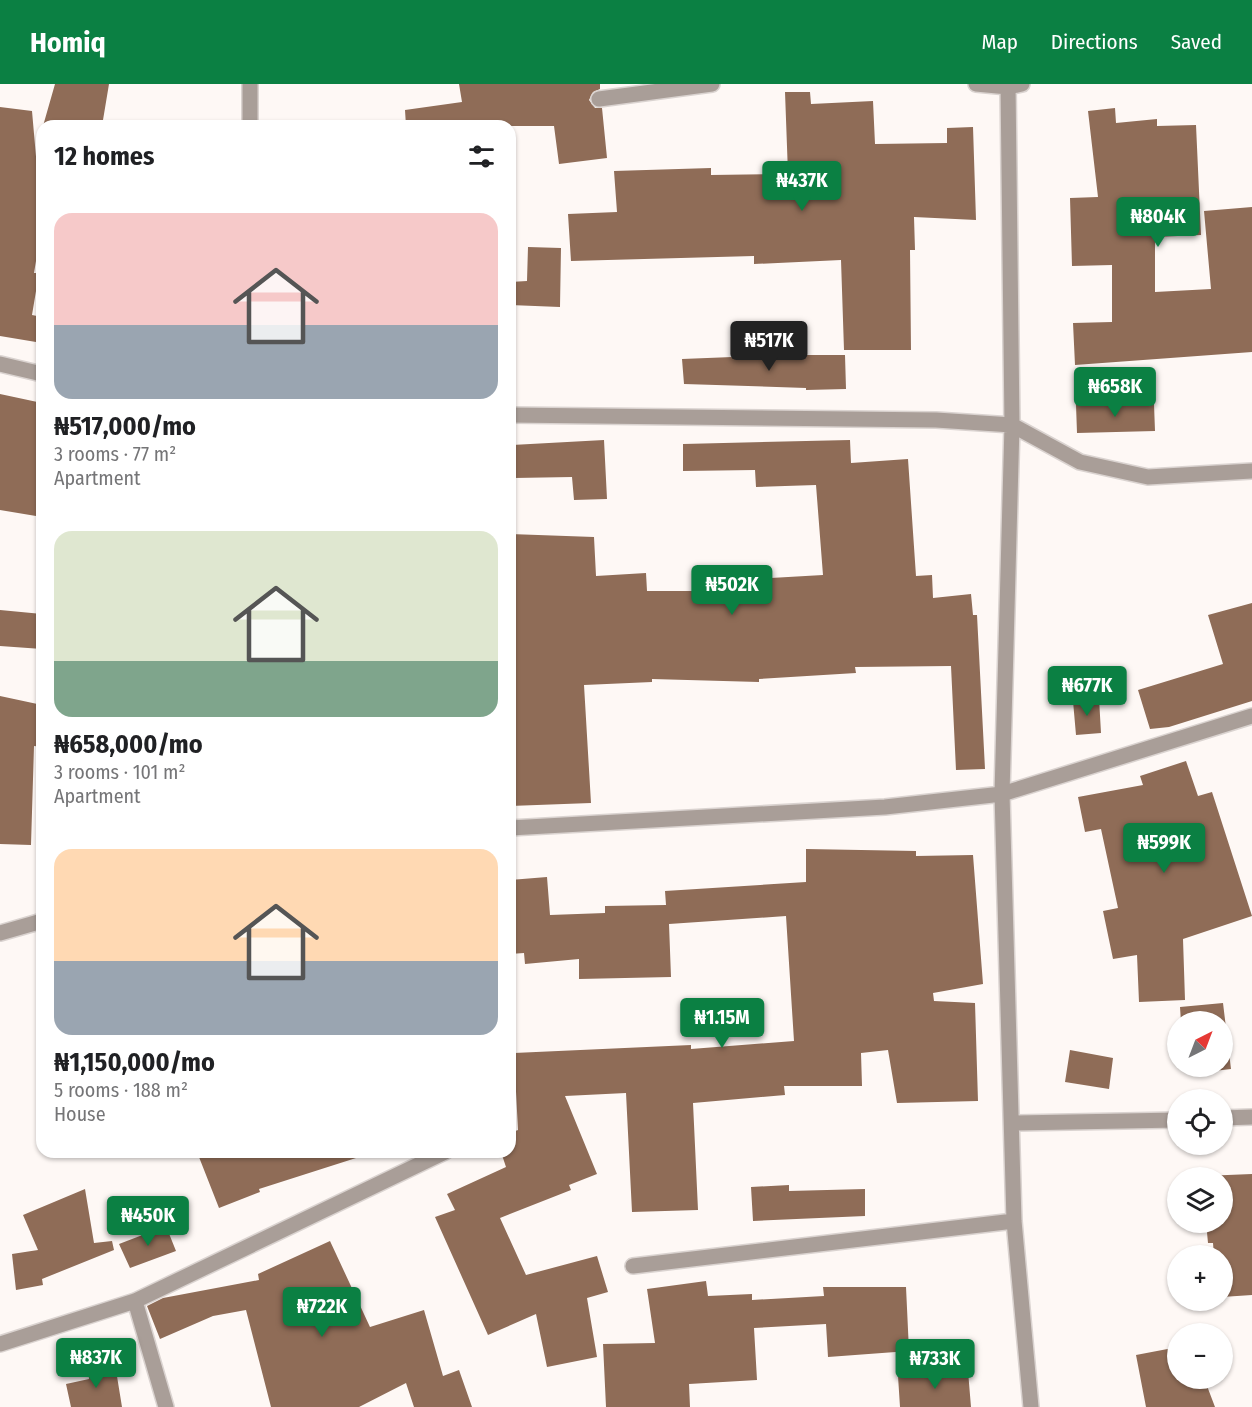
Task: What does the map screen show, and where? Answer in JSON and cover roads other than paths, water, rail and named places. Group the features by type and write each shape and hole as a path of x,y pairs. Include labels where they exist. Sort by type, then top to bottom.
{"street":[{"path":"250,84 250,120"},
{"path":"599,99 712,84"},
{"path":"976,84 1013,85 1012,425 1002,794 1014,1221 1031,1407"},
{"path":"0,364 36,373"},
{"path":"516,414 936,420 1012,425 1080,462 1148,477 1252,471"},
{"path":"516,828 885,807 1002,794 1252,716"},
{"path":"0,933 36,923"},
{"path":"1233,1118 1252,1117"},
{"path":"1013,1124 1167,1120"},
{"path":"0,1344 135,1301 433,1158"},
{"path":"633,1266 1014,1221"},
{"path":"135,1301 166,1407"}]}
